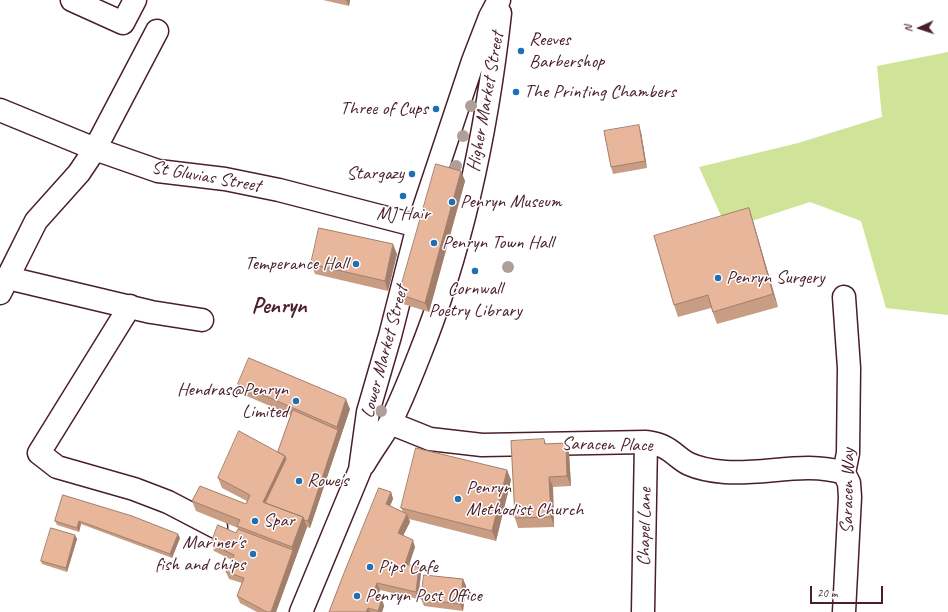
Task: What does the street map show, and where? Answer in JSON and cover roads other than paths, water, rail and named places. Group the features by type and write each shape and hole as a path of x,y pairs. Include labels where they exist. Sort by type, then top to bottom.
{"street":[{"path":"73,0 123,23 135,0"},
{"name":"Lower Market Street","path":"301,612 360,470 368,412 390,336 418,226 473,61 490,16 500,0"},
{"name":"Higher Market Street","path":"360,470 390,423 435,316 450,270 472,186 494,64 500,0"},
{"path":"157,31 94,149 79,173 36,221 4,285 130,306 151,312 202,320"},
{"name":"St Gluvias Street","path":"0,110 94,149 158,171 225,179 279,190 418,226"},
{"name":"Saracen Way","path":"844,297 849,368 848,453 844,472 849,482 850,497 844,612"},
{"path":"130,306 39,453 57,467 134,488 168,502 216,527"},
{"name":"Saracen Place","path":"390,423 430,439 482,445 646,442 664,446 689,464 706,470 726,472 770,472 806,468 829,468 844,472"},
{"name":"Chapel Lane","path":"643,612 646,442"}],"place":[{"name":"Reeves Barbershop","path":"521,51"},
{"name":"The Printing Chambers","path":"516,92"},
{"name":"Three of Cups","path":"436,109"},
{"name":"Stargazy","path":"412,174"},
{"name":"MJ Hair","path":"403,196"},
{"name":"Penryn Museum","path":"452,202"},
{"name":"Penryn Town Hall","path":"434,243"},
{"name":"Temperance Hall","path":"356,264"},
{"name":"Cornwall Poetry Library","path":"475,271"},
{"name":"Penryn Surgery","path":"718,278"},
{"name":"Hendras@Penryn Limited","path":"296,401"},
{"name":"Rowe's","path":"299,481"},
{"name":"Penryn Methodist Church","path":"458,499"},
{"name":"Spar","path":"255,521"},
{"name":"Mariner's fish and chips","path":"253,554"},
{"name":"Pips Cafe","path":"370,567"},
{"name":"Penryn Post Office","path":"357,596"}],"district":[{"name":"Penryn","path":"279,307"}]}
